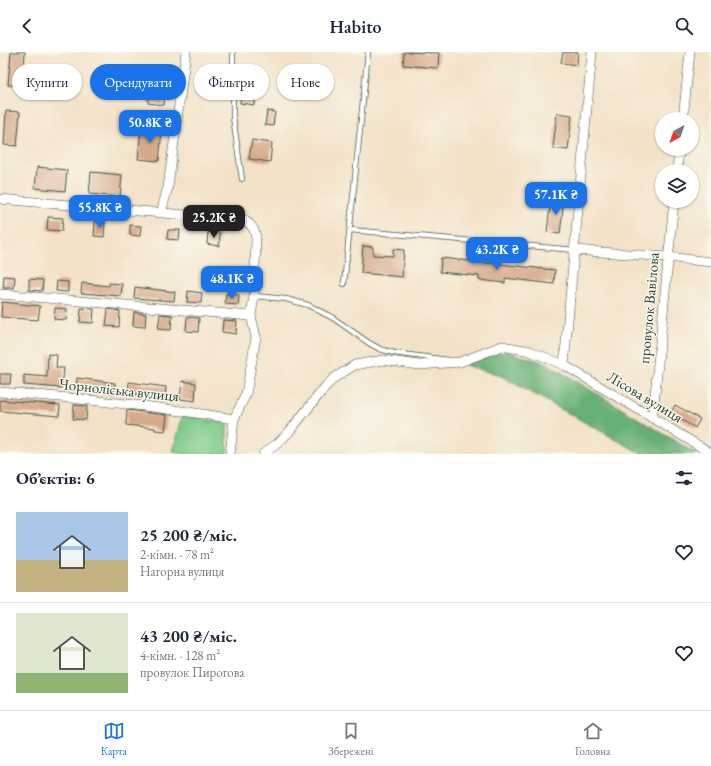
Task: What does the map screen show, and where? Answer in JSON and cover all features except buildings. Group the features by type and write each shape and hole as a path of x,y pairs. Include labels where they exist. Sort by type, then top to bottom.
{"street":[{"path":"161,213 168,187 186,52"},
{"path":"564,365 592,52"},
{"path":"684,112 690,52"},
{"path":"0,199 244,220 250,224 255,230 256,238 254,296 251,316 256,337 246,394 234,419 231,454"},
{"name":"провулок Вавілова","path":"652,418 656,394 667,257 673,208"},
{"path":"574,250 711,262"},
{"path":"0,294 251,316"},
{"name":"Лісова вулиця","path":"263,454 278,443 289,432 334,378 355,365 384,360 419,365 460,362 502,346 530,351 564,365 711,453"},
{"name":"Чорноліська вулиця","path":"0,392 95,400 234,419"}],"lane":[{"path":"233,52 233,117 242,179"},
{"path":"344,284 368,52"},
{"path":"350,230 574,250"},
{"path":"254,296 286,299 308,305 333,318 369,344 380,349 394,353 460,362"}],"green space":[{"path":"505,351 546,363 697,454 642,454 501,376 465,365"},
{"path":"183,415 227,423 226,454 185,454 173,452"}]}
